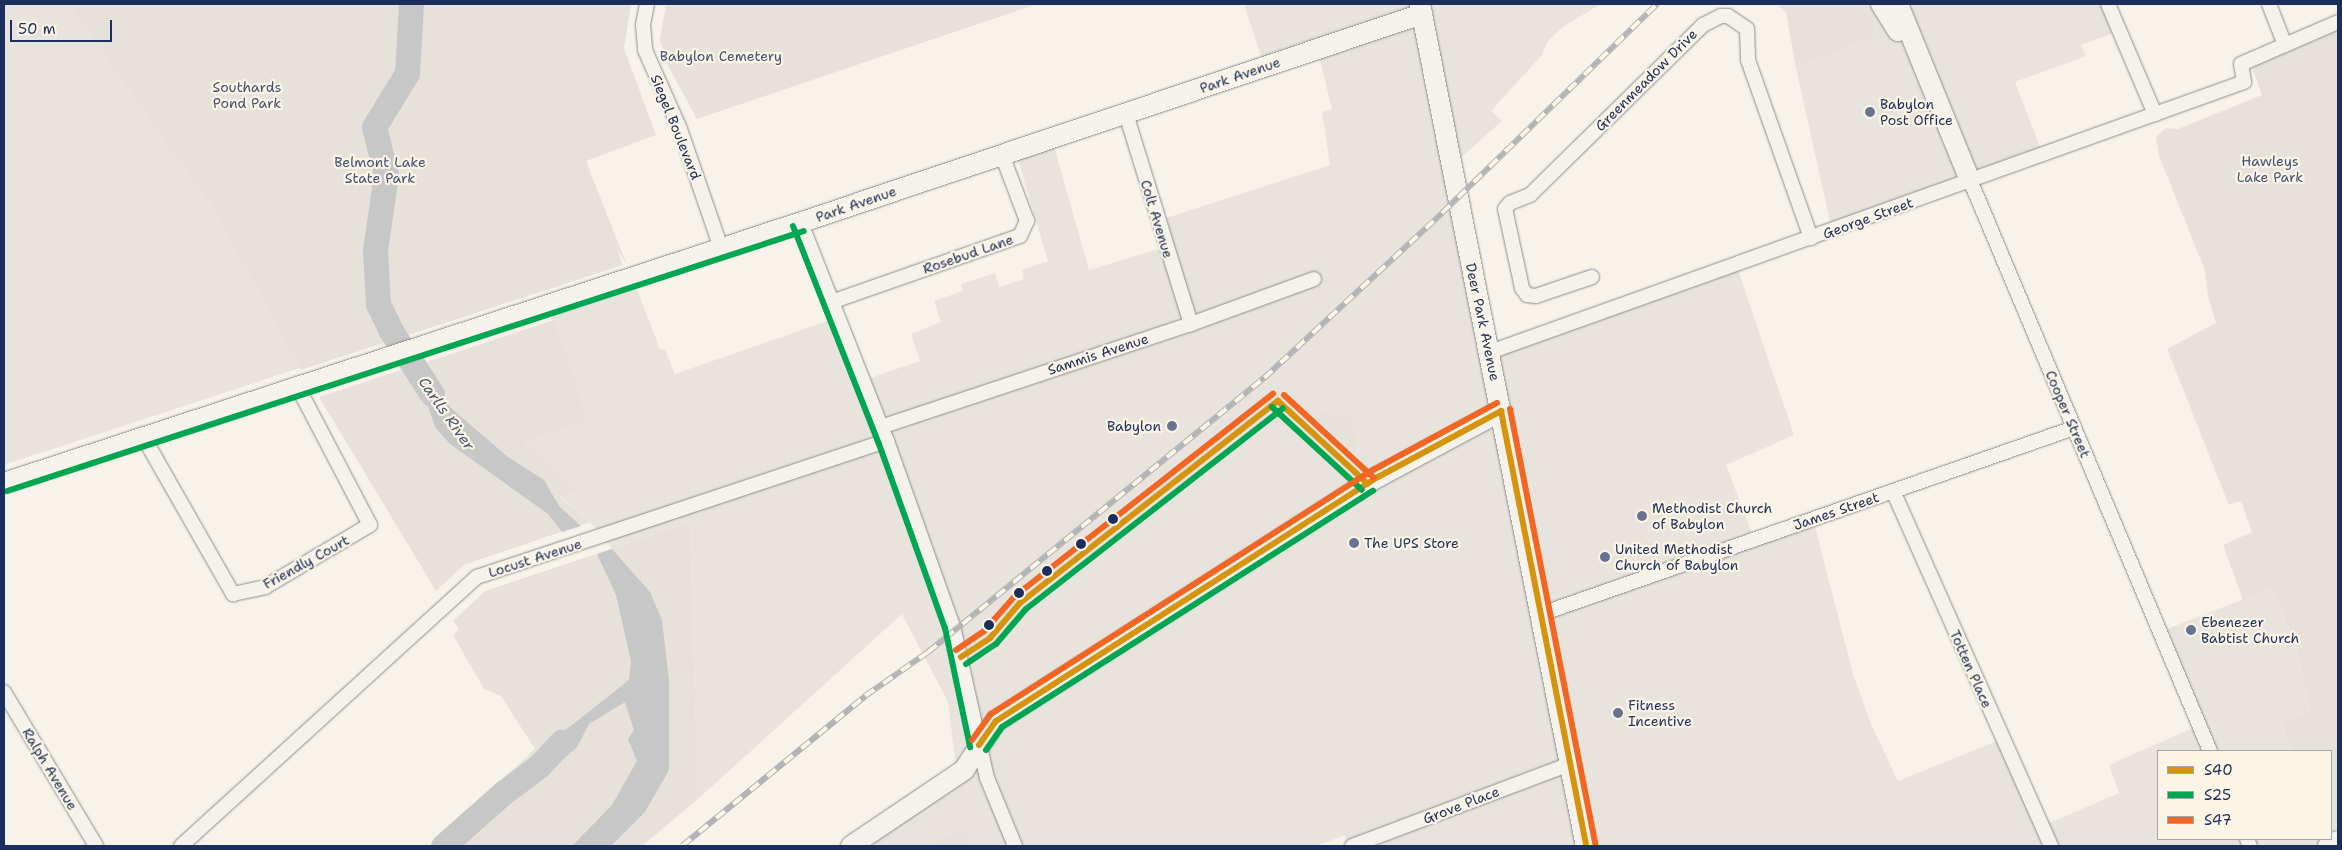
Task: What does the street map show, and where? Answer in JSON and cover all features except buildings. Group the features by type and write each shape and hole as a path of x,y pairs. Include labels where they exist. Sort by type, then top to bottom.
{"main road":[{"path":"2329,846 2338,842"}],"street":[{"name":"Siegel Boulevard","path":"647,4 643,25 645,50 680,129 721,248"},
{"name":"Cooper Street","path":"1881,4 1926,78"},
{"name":"Cooper Street","path":"1898,4 1926,78 2210,750"},
{"path":"2108,4 2155,114"},
{"path":"2269,4 2285,45 2338,22"},
{"name":"Park Avenue","path":"4,483 801,223 1126,114 1421,9"},
{"name":"Deer Park Avenue","path":"1421,9 1586,846"},
{"name":"Greenmeadow Drive","path":"1592,277 1536,296 1527,295 1522,288 1505,208 1510,203 1530,195 1703,25 1721,16 1728,16 1747,30 1748,60 1812,238"},
{"name":"George Street","path":"1490,352 2244,82 2241,64 2285,45"},
{"name":"Colt Avenue","path":"1126,114 1191,324"},
{"name":"Rosebud Lane","path":"834,301 1020,236 1027,221 1002,155"},
{"path":"801,223 834,301 887,441 953,626 987,778 1015,846"},
{"name":"Sammis Avenue","path":"881,427 1191,324 1314,279"},
{"name":"Friendly Court","path":"144,438 233,594 265,587 370,525 298,387"},
{"path":"851,846 964,770 996,721 1378,477 1501,411"},
{"name":"James Street","path":"1541,614 2074,428"},
{"name":"Locust Avenue","path":"181,846 477,577 887,441"},
{"name":"Totten Place","path":"1893,491 2051,846"},
{"name":"Ralph Avenue","path":"4,692 96,846"},
{"name":"Grove Place","path":"1356,846 1570,764"}],"shaded area":[{"path":"4,4 99,4 300,368 4,465"},
{"path":"1244,4 1601,4 1564,26 1547,42 1542,55 1491,111 1502,121 1456,162 1492,351 1736,264 1794,435 1726,465 1756,544 1813,519 1853,674 1871,724 1898,781 2002,739 2040,827 2119,793 2109,765 2195,727 2157,633 2272,588 2295,647 2310,710 2281,724 2292,750 2157,750 2157,840 2329,840 2332,846 1348,846 1345,835 1316,846 866,846 958,784 948,702 902,614 698,799 690,524 612,549 590,522 560,496 579,490 524,442 588,421 548,306 632,277 660,349 665,350 675,374 833,319 858,382 920,361 911,334 941,322 934,301 963,291 961,284 995,273 999,287 1024,279 1022,270 1048,261 1015,150 1052,139 1089,270 1165,247 1154,222 1330,165 1322,112 1332,109 1317,48 1264,66"},
{"path":"1866,4 2104,4 2116,32 2081,45 2086,56 2015,82 2042,152 1833,235 1796,68 1877,34"}],"green space":[{"name":"Belmont Lake State Park","path":"69,4 631,4 624,48 656,135 586,161 627,265 617,249 623,265 301,370 209,203"},
{"name":"Babylon Cemetery","path":"666,4 1037,4 697,119 665,60 660,39"},
{"path":"1777,4 1866,4 1878,34 1796,68 1786,12"},
{"name":"Hawleys Lake Park","path":"2338,30 2338,828 2332,831 2332,750 2292,750 2281,723 2310,710 2295,646 2272,588 2243,600 2223,545 2252,532 2241,501 2229,505 2167,349 2216,323 2208,297 2205,271 2159,156 2156,137 2166,128 2178,129 2262,95 2251,65"},
{"path":"554,320 588,421 524,442 580,490 560,497 590,522 464,565 436,591 319,397"},
{"path":"1326,410 1332,418 1349,410 1358,443 1354,449 1320,429 1313,420"},
{"path":"690,523 698,799 642,846 430,846 535,749 501,696 484,689 453,635 459,629 453,621 485,591"},
{"path":"966,828 973,846 923,846"}],"water":[{"path":"422,363 438,393 452,409 508,457 544,480 559,506 581,526 562,532 548,514 450,444 435,427 427,403 404,369"},
{"path":"612,549 650,592 662,620 669,681 669,770 645,812 611,846 572,846 612,805 637,761 628,739 634,730 625,702 589,724 577,747 567,756 539,766 563,732 629,680 631,661 616,595 597,554"}],"waterway":[{"name":"Carlls River","path":"411,4 407,73 374,127 386,174 375,250 378,304 391,331 432,394"},
{"path":"443,846 503,793 539,766 561,742"}],"railway":[{"path":"682,846 865,696 928,652 1264,378 1442,213 1657,4"}],"transit line":[{"name":"S25","path":"793,226 879,444 945,628 970,747"},
{"name":"S25","path":"7,491 804,231"},
{"name":"S47","path":"956,650 984,631 1015,596 1273,394"},
{"name":"S47","path":"1284,395 1374,478"},
{"name":"S40","path":"1278,401 1368,484"},
{"name":"S40","path":"961,657 990,638 1020,603 1278,401"},
{"name":"S47","path":"972,740 991,714 1373,470 1497,403"},
{"name":"S25","path":"1272,407 1362,490"},
{"name":"S25","path":"966,664 996,644 1026,609 1283,408"},
{"name":"S47","path":"1510,409 1595,844"},
{"name":"S40","path":"1501,411 1586,846"},
{"name":"S40","path":"979,745 996,721 1378,477 1501,411"},
{"name":"S25","path":"986,750 1002,727 1373,491"}],"place":[{"name":"Babylon Post Office","path":"1870,112"},
{"name":"Babylon","path":"1172,426"},
{"name":"Methodist Church of Babylon","path":"1642,516"},
{"name":"The UPS Store","path":"1354,543"},
{"name":"United Methodist Church of Babylon","path":"1605,557"},
{"name":"Ebenezer Babtist Church","path":"2191,630"},
{"name":"Fitness Incentive","path":"1618,713"}],"park label":[{"name":"Southards Pond Park","path":"247,95"}]}
